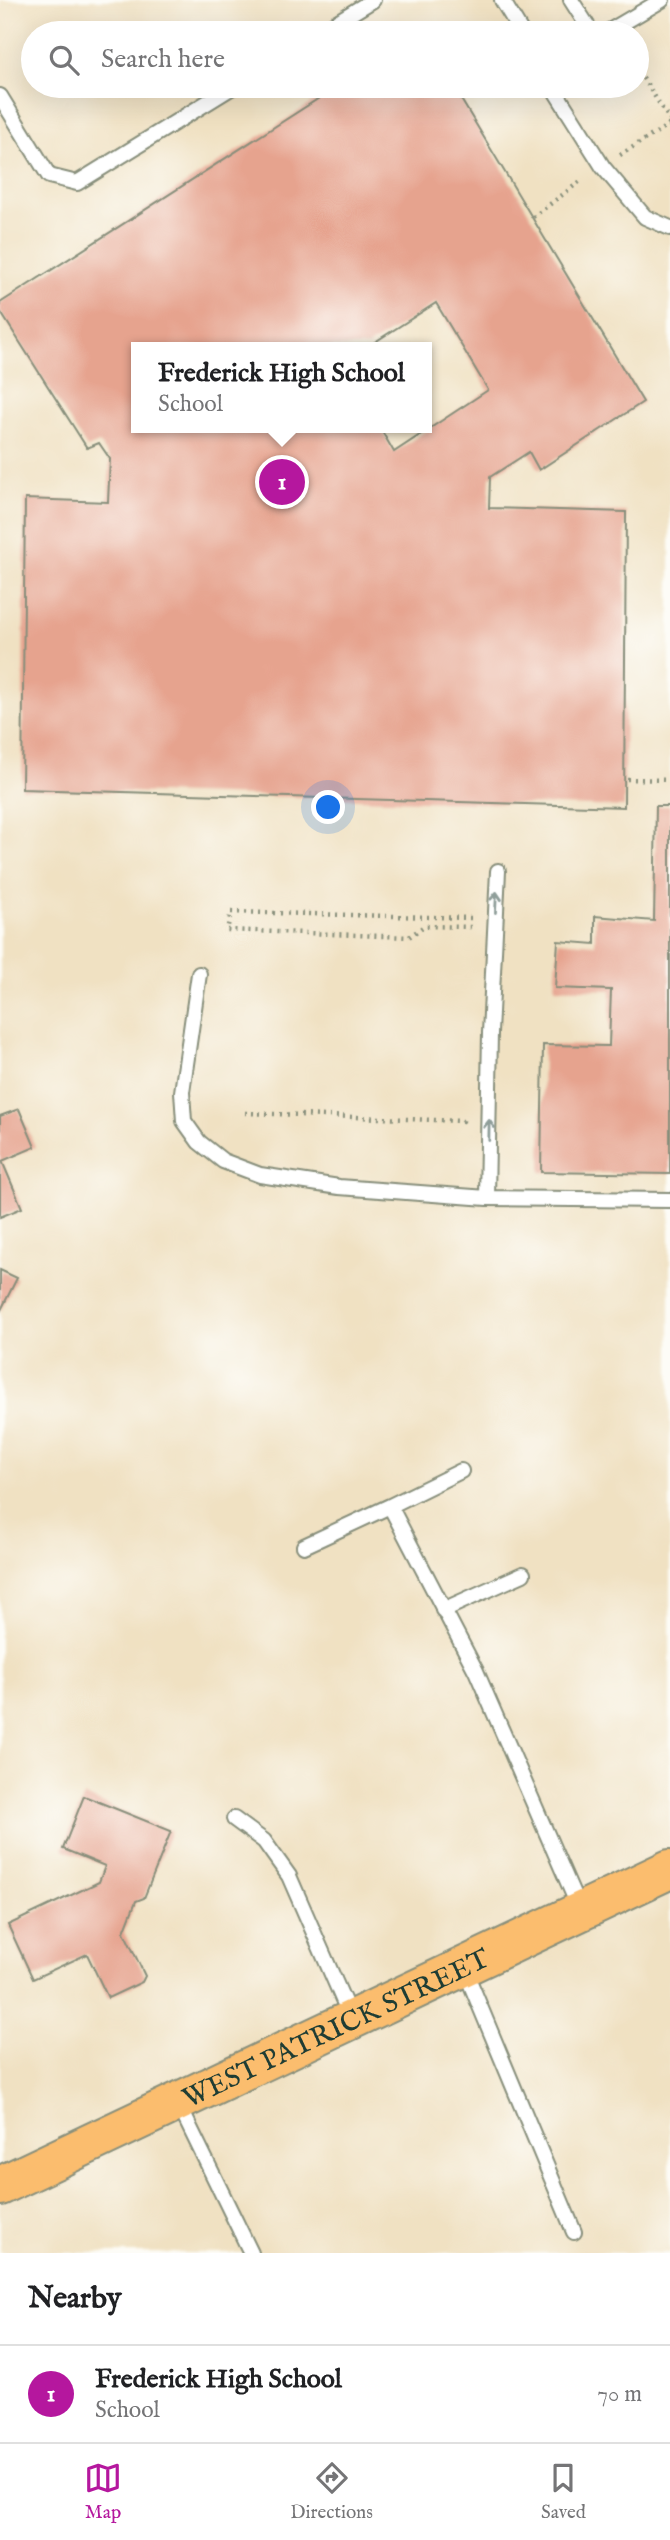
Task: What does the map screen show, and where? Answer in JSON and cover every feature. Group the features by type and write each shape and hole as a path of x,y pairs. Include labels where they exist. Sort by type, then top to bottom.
{"main road":[{"name":"WEST PATRICK STREET","path":"0,2186 670,1869"}],"lane":[{"path":"339,21 373,0"},
{"path":"502,0 515,21"},
{"path":"571,0 585,21"},
{"path":"626,21 662,0"},
{"path":"0,96 49,176 77,183 215,98"},
{"path":"560,98 603,167 645,217 670,228"},
{"path":"487,1198 498,871"},
{"path":"198,974 182,1092 184,1121 199,1142 223,1161 260,1175 339,1187 487,1198 670,1200"},
{"path":"304,1546 461,1471"},
{"path":"390,1506 476,1671 580,1911"},
{"path":"443,1610 523,1574"},
{"path":"234,1819 264,1841 289,1876 351,2020"},
{"path":"464,1966 574,2232"},
{"path":"177,2102 251,2253"}],"path":[{"path":"619,156 670,122 649,88"},
{"path":"533,217 582,180"},
{"path":"627,779 670,780"},
{"path":"471,927 424,926 409,937 228,930 231,912 471,918 471,927 471,940"},
{"path":"245,1113 463,1121 464,1108"}],"building":[{"path":"319,98 460,98 643,402 539,470 529,452 490,477 489,508 626,512 624,807 22,789 25,499 108,502 110,459 99,443 87,448 0,311 0,303"},
{"path":"656,806 670,806 670,1174 541,1172 543,1045 609,1046 611,990 555,988 558,941 595,944 595,916 654,921"},
{"path":"19,1109 35,1147 2,1161 22,1208 0,1217 0,1116"},
{"path":"0,1270 17,1278 0,1312"},
{"path":"84,1796 171,1831 144,1898 136,1901 124,1932 145,1976 142,1982 108,1998 87,1954 33,1979 8,1925 99,1882 105,1866 63,1849"}],"place":[{"name":"Frederick High School","path":"282,482"}]}
